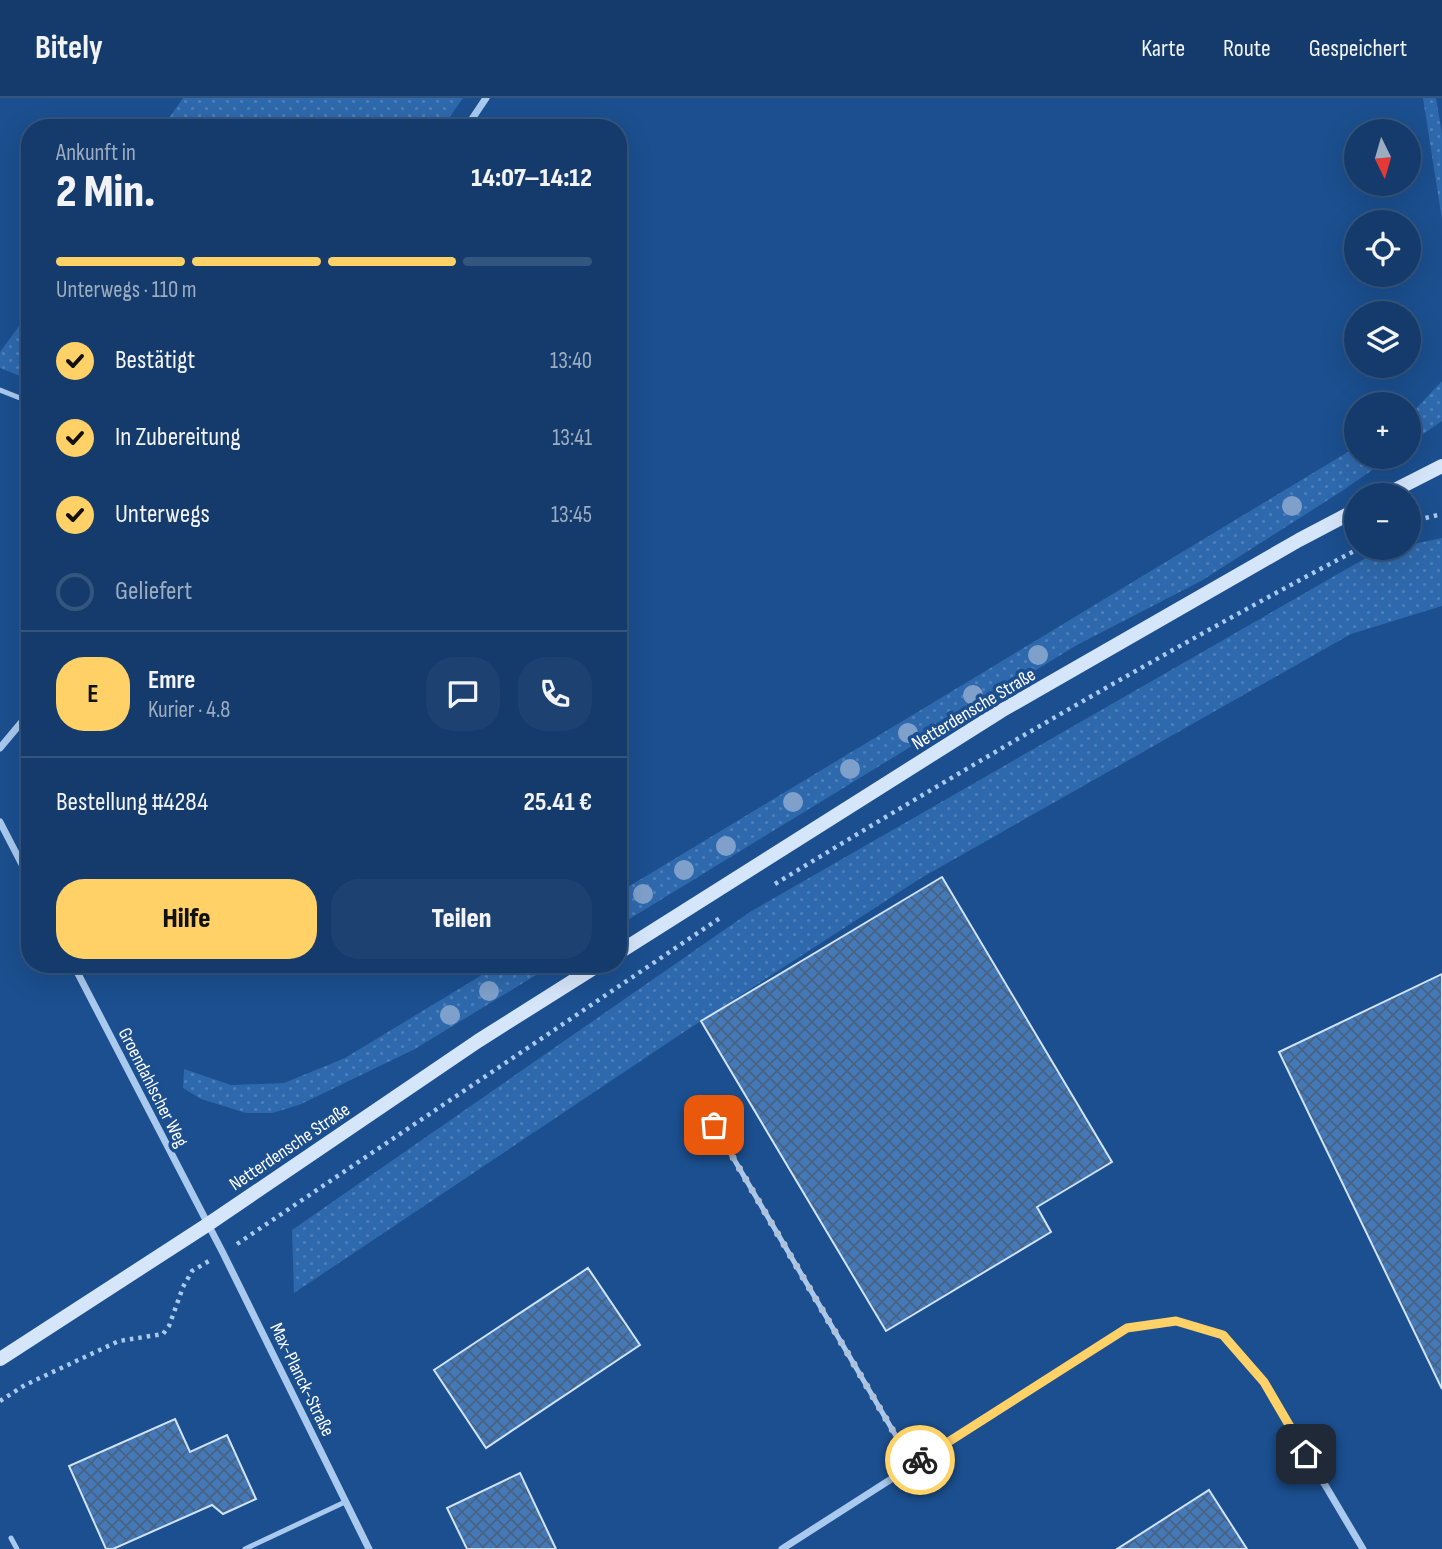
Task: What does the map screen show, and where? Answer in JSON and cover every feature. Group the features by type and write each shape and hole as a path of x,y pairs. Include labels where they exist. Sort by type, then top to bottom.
{"main road":[{"path":"1409,483 1442,466"},
{"name":"Netterdensche Straße","path":"627,947 1001,711 1344,516"},
{"name":"Netterdensche Straße","path":"0,1359 206,1225 478,1041 586,973"}],"street":[{"path":"472,119 486,98"},
{"path":"0,748 21,723"},
{"path":"0,822 21,863"},
{"name":"Groendahlscher Weg","path":"78,973 206,1225"},
{"name":"Max-Planck-Straße","path":"206,1225 223,1253 369,1549"},
{"path":"782,1549 1127,1328 1176,1321 1223,1335 1264,1382 1363,1549"}],"lane":[{"path":"0,390 21,398"},
{"path":"714,1125 913,1465"},
{"path":"245,1549 345,1502"},
{"path":"11,1538 17,1549"}],"path":[{"path":"1421,519 1442,514"},
{"path":"771,886 916,798 1209,628 1344,556"},
{"path":"0,1401 25,1385 106,1347 163,1334 192,1272 726,914"}],"shaded area":[{"path":"183,98 463,98 448,119 168,119"},
{"path":"1423,98 1436,98 1442,134 1442,220"},
{"path":"21,323 21,376 0,368 0,352"},
{"path":"1442,381 1442,421 1421,436 1421,403"},
{"path":"1344,454 1344,469 1374,469 1354,483 1344,483 1342,491 1201,581 1077,645 627,920 627,888"},
{"path":"1442,538 1442,606 1351,634 921,878 681,1034 294,1293 292,1230 750,912 1362,560 1421,560 1421,542"},
{"path":"485,973 539,973 415,1049 299,1105 272,1113 246,1113 201,1099 183,1088 184,1069 231,1085 284,1083 345,1058"}],"building":[{"path":"942,877 1112,1162 1037,1207 1051,1232 886,1331 701,1021"},
{"path":"1442,974 1442,1389 1279,1052"},
{"path":"588,1268 640,1345 486,1448 434,1370"},
{"path":"175,1419 190,1452 227,1435 256,1499 223,1514 212,1505 113,1549 106,1549 69,1466"},
{"path":"520,1473 556,1549 467,1549 447,1508"},
{"path":"1209,1490 1247,1549 1117,1549"}],"way so far":[{"path":"714,1125 913,1465 920,1460"}],"route":[{"path":"920,1460 1127,1328 1176,1321 1223,1335 1264,1382 1306,1454"}]}
